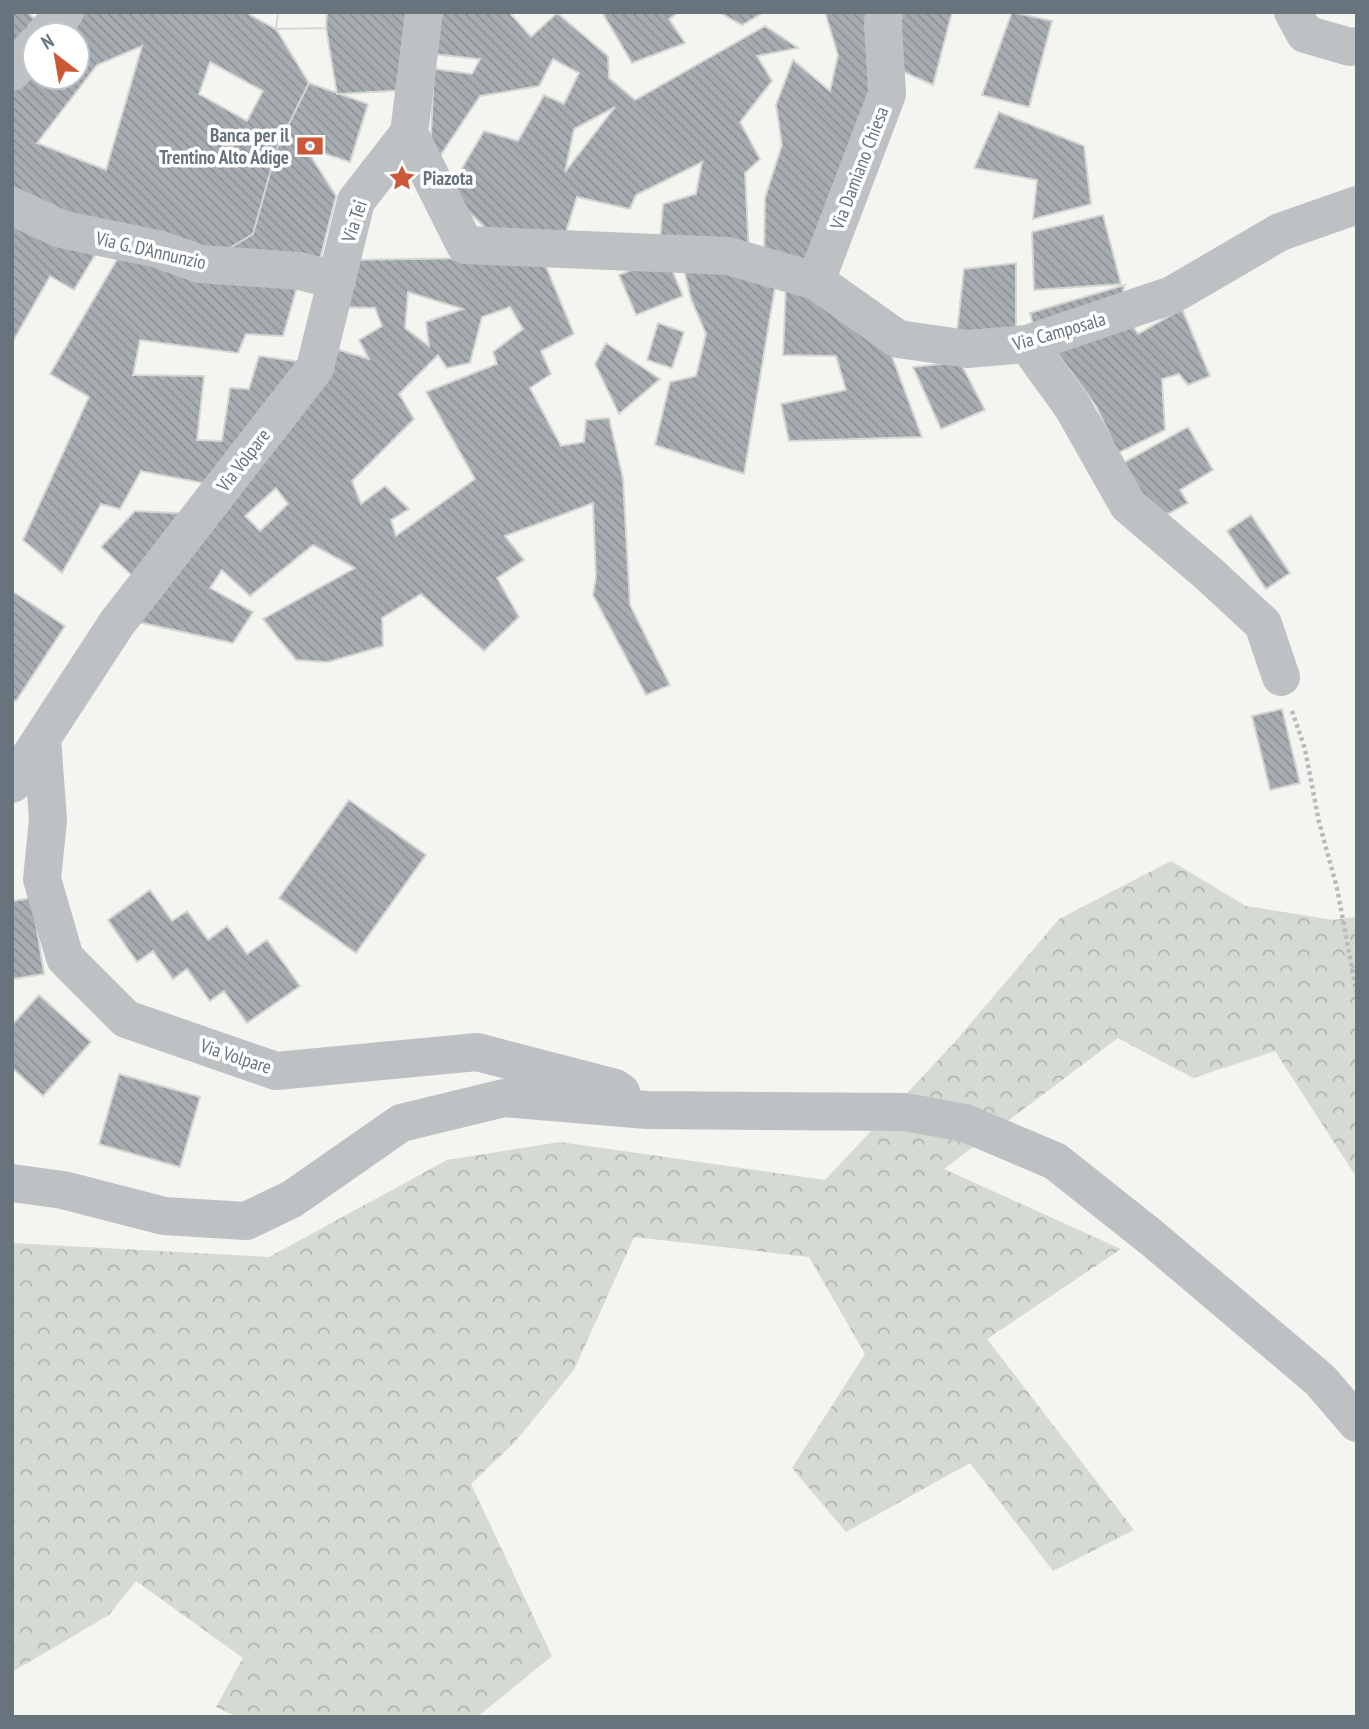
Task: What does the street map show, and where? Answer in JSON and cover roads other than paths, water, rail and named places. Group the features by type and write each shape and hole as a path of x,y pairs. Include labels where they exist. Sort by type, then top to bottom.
{"street":[{"path":"409,133 424,12"},
{"name":"Via Damiano Chiesa","path":"816,281 887,94 884,12"},
{"path":"1293,12 1305,34 1350,47 1357,46"},
{"name":"Via Camposala","path":"409,133 465,245 728,256 816,281 898,339 968,349 1027,344 1172,295 1280,232 1357,205"},
{"name":"Via Tei","path":"337,281 356,201 409,133"},
{"name":"Via G. D'Annunzio","path":"12,206 61,229 158,249 200,264 300,271 337,281"},
{"name":"Via Volpare","path":"12,785 117,623 315,368 337,281"},
{"path":"1027,344 1072,406 1128,505 1263,624 1281,677"},
{"name":"Via Volpare","path":"42,738 48,820 42,879 65,958 126,1019 276,1071 477,1052 615,1088 647,1110"},
{"path":"12,1183 63,1190 164,1216 246,1221 292,1199 401,1123 504,1098 647,1110 905,1112 965,1123 1055,1161 1152,1238 1320,1380 1355,1416"}],"place":[{"name":"Banca per il Trentino Alto Adige","path":"310,146"},
{"name":"Piazota","path":"402,178"}]}
